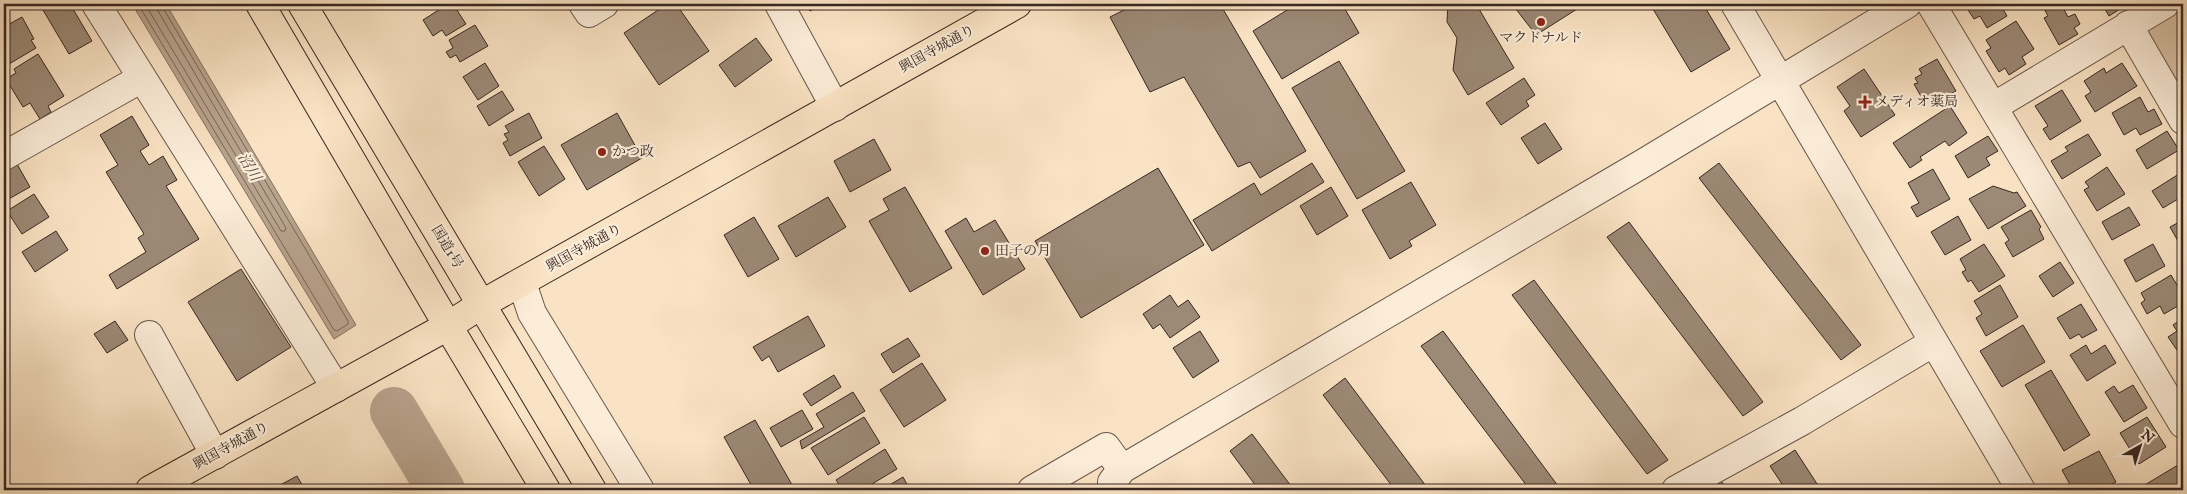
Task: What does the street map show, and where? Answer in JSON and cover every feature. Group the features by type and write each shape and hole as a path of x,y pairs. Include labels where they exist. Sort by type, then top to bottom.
{"main road":[{"path":"260,4 546,490"},
{"name":"国道1号","path":"302,4 592,490"},
{"name":"興国寺城通り","path":"150,490 448,326 482,304 1017,4"}],"street":[{"path":"96,4 336,388"},
{"path":"583,4 589,13 604,4"},
{"path":"779,4 835,107"},
{"path":"1735,4 2021,490"},
{"path":"1032,490 1106,447 1117,480 1907,4"},
{"path":"1931,4 2183,424"},
{"path":"1993,107 2165,4"},
{"path":"2128,25 2183,120"},
{"path":"5,151 142,78"},
{"path":"522,283 532,313 640,490"},
{"path":"150,334 214,455"},
{"path":"1676,490 1794,425 1934,342"}],"shaded area":[{"path":"2176,4 2183,4 2183,104 2143,37 2152,18"}],"water":[{"path":"132,4 166,4 356,325 334,339"}],"building":[{"path":"54,4 70,4 92,41 69,54 43,10"},
{"path":"448,4 453,4 466,24 446,36 442,30 433,36 423,20"},
{"path":"667,4 676,4 709,51 659,85 624,33"},
{"path":"806,4 822,4 810,11"},
{"path":"1136,4 1220,4 1306,151 1260,178 1250,162 1238,167 1184,77 1150,92 1110,17"},
{"path":"1297,4 1342,4 1359,33 1282,79 1253,31"},
{"path":"1448,4 1476,4 1514,68 1468,95 1453,70 1457,38 1447,22"},
{"name":"マクドナルド","path":"1512,4 1575,4 1577,9 1536,35"},
{"path":"1650,4 1703,4 1730,49 1691,72"},
{"path":"1964,4 2000,4 2007,16 1987,28 1980,16 1974,19"},
{"path":"2061,4 2068,17 2075,14 2080,24 2074,28 2078,34 2059,45 2044,18 2048,16 2042,5"},
{"path":"2102,4 2128,4 2109,16"},
{"path":"22,17 34,39 31,40 36,48 4,67 4,27"},
{"path":"2016,21 2034,49 2022,57 2026,64 2009,75 2005,68 1999,72 1986,51 1991,48 1986,40"},
{"path":"475,25 488,46 460,62 456,55 450,58 446,52 453,48 449,40"},
{"path":"756,38 772,60 735,87 719,65"},
{"path":"38,54 64,96 48,106 51,112 40,119 30,103 23,107 6,79 16,73 14,69"},
{"path":"1937,59 1956,91 1943,98 1941,94 1930,101 1928,97 1923,100 1914,84 1918,83 1915,78 1922,74 1919,69"},
{"path":"1339,61 1405,171 1357,199 1292,88"},
{"path":"485,63 499,86 478,100 463,77"},
{"path":"2122,63 2137,86 2095,112 2085,96 2091,92 2084,81 2104,68 2106,73"},
{"path":"1864,69 1895,115 1861,137 1844,111 1850,106 1837,87"},
{"path":"1524,78 1535,95 1526,101 1529,106 1501,125 1486,103"},
{"path":"2062,90 2081,121 2050,140 2043,129 2048,126 2035,106"},
{"path":"502,91 514,110 489,126 477,106"},
{"path":"2140,97 2148,112 2154,109 2162,124 2140,135 2136,128 2124,135 2112,113"},
{"path":"1950,106 1967,133 1949,146 1945,141 1920,157 1922,160 1910,168 1893,143"},
{"path":"529,113 542,138 510,156 503,143 508,140 504,134 509,132 505,126"},
{"name":"かつ政","path":"617,113 642,158 587,190 561,145"},
{"path":"132,116 149,145 140,151 149,165 163,156 177,180 166,186 199,239 117,289 109,275 146,252 138,238 144,234 106,172 118,165 100,135"},
{"path":"1545,123 1562,149 1538,164 1521,138"},
{"path":"2167,131 2179,150 2147,169 2136,150"},
{"path":"2088,134 2101,155 2062,179 2051,161 2068,151 2065,147"},
{"path":"1988,136 1998,151 1986,158 1990,165 1968,178 1955,156"},
{"path":"874,139 891,170 850,192 834,161"},
{"path":"544,146 565,179 539,196 518,162"},
{"path":"1312,163 1324,182 1212,251 1193,220 1254,183 1261,195"},
{"path":"1719,163 1861,345 1841,360 1699,178"},
{"path":"17,164 30,187 5,201 4,172"},
{"path":"2107,167 2125,194 2097,211 2084,190 2089,187 2085,182"},
{"path":"1158,168 1204,245 1081,318 1035,241"},
{"path":"1933,169 1950,199 1917,217 1911,207 1919,203 1908,183"},
{"path":"2182,172 2183,196 2163,208 2152,191"},
{"path":"1411,182 1436,225 1409,241 1412,246 1390,259 1362,210"},
{"path":"1993,186 2014,193 2017,192 2026,206 1988,229 1969,199"},
{"path":"905,187 952,268 910,292 869,221 889,210 883,199"},
{"path":"1331,187 1348,216 1317,235 1300,206"},
{"path":"34,194 49,217 22,234 7,211"},
{"path":"828,197 846,227 796,257 778,226"},
{"path":"2129,207 2140,225 2112,240 2102,222"},
{"path":"2031,210 2041,227 2039,229 2044,239 2013,257 2005,243 2009,240 2001,227"},
{"path":"1958,216 1971,240 1945,255 1931,232"},
{"path":"754,217 779,259 748,277 724,235"},
{"name":"田子の月","path":"966,218 974,232 995,220 1025,269 983,295 945,231"},
{"path":"2183,220 2183,250 2170,227"},
{"path":"1629,222 1763,402 1743,416 1607,237"},
{"path":"56,231 68,250 35,272 22,252"},
{"path":"1984,244 2005,276 1979,292 1971,280 1968,282 1962,272 1966,270 1960,259"},
{"path":"2153,244 2165,266 2136,282 2124,260"},
{"path":"2060,262 2074,283 2053,297 2039,276"},
{"path":"241,269 291,347 237,381 188,302"},
{"path":"2171,275 2183,295 2183,303 2164,314 2160,306 2147,314 2141,303 2145,300 2141,293"},
{"path":"1534,280 1668,460 1647,474 1512,295"},
{"path":"2000,285 2018,317 1986,336 1976,318 1982,314 1974,301"},
{"path":"1170,295 1178,307 1188,300 1200,317 1170,338 1160,324 1153,329 1143,314"},
{"path":"2081,304 2097,330 2082,338 2079,334 2070,339 2057,318"},
{"path":"808,316 825,346 778,372 769,356 762,361 753,347"},
{"path":"2183,318 2183,355 2181,356 2168,337 2177,331 2173,325"},
{"path":"115,321 128,340 107,353 94,334"},
{"path":"2023,325 2045,362 2002,387 1980,351"},
{"path":"1200,331 1219,361 1193,378 1173,348"},
{"path":"1443,331 1561,490 1530,490 1421,346"},
{"path":"908,338 920,356 893,373 881,354"},
{"path":"2086,345 2091,354 2105,345 2116,363 2087,381 2070,355"},
{"path":"922,363 946,400 904,427 880,390"},
{"path":"2051,370 2090,435 2064,451 2025,385"},
{"path":"834,375 841,387 811,406 803,394"},
{"path":"1345,378 1429,490 1395,490 1323,395"},
{"path":"2133,385 2147,408 2124,422 2105,392 2114,386 2119,393"},
{"path":"853,392 865,411 802,449 800,441 824,427 816,414"},
{"path":"802,410 813,429 781,447 770,428"},
{"path":"864,417 880,443 828,475 811,448"},
{"path":"2147,417 2166,447 2139,464 2120,433"},
{"path":"755,420 795,490 754,490 724,437"},
{"path":"1252,434 1294,490 1259,490 1230,451"},
{"path":"885,449 897,469 862,490 843,490 836,480"},
{"path":"1795,450 1821,490 1786,490 1770,466"},
{"path":"2099,451 2116,482 2100,490 2073,490 2062,470"},
{"path":"2178,465 2183,473 2183,490 2145,490 2143,486"},
{"path":"297,476 305,490 271,490"},
{"path":"903,477 910,490 881,490"},
{"path":"1721,481 1728,490 1707,490"},
{"path":"1172,484 1176,490 1162,490"}],"waterway":[{"name":"沼川","path":"394,411 441,490"}],"place":[{"name":"マクドナルド","path":"1541,22"},
{"name":"メディオ薬局","path":"1865,102"},
{"name":"かつ政","path":"602,152"},
{"name":"田子の月","path":"985,251"}]}
